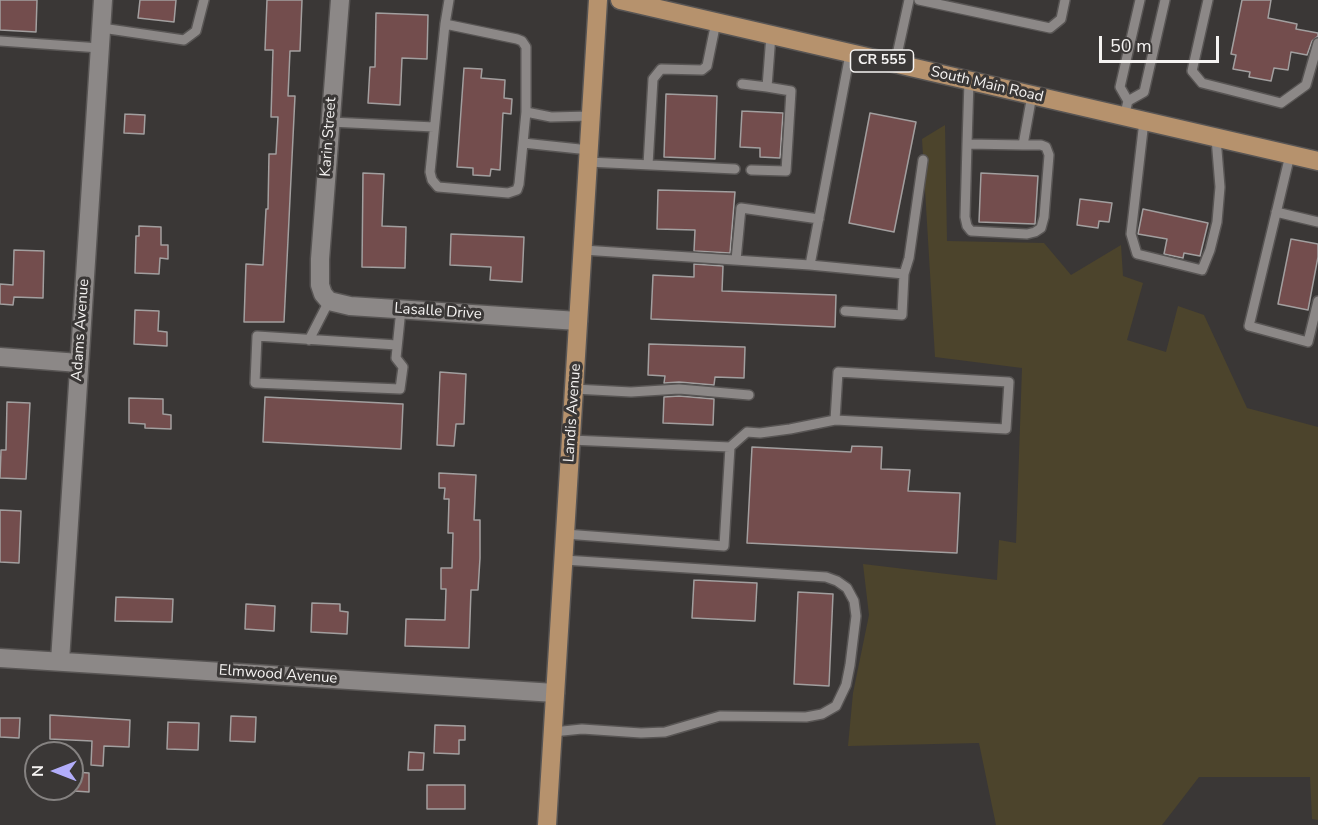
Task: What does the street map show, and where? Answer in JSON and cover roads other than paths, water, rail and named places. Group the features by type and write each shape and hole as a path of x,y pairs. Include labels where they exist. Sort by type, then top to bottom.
{"main road":[{"name":"Landis Avenue","path":"547,825 598,0"},
{"name":"South Main Road","path":"620,0 1032,95 1126,109 1144,121 1318,161"}],"street":[{"name":"Adams Avenue","path":"60,661 103,0"},
{"name":"Karin Street","path":"329,301 322,294 320,273 340,0"},
{"name":"Lasalle Drive","path":"329,301 350,306 578,321"},
{"path":"0,357 79,363"},
{"name":"Elmwood Avenue","path":"0,658 555,693"}],"lane":[{"path":"102,28 184,40 196,31 204,0"},
{"path":"445,24 522,41 526,47 526,112 517,190 508,193 438,188 432,180 430,172 434,127 445,24 449,0"},
{"path":"895,64 909,0"},
{"path":"919,0 960,4 1050,28 1060,19 1065,0"},
{"path":"1140,0 1120,87 1126,109 1144,92 1165,0"},
{"path":"1208,0 1192,71 1203,83 1281,103 1306,85 1318,43"},
{"path":"648,165 653,79 661,69 702,70 706,66 716,22"},
{"path":"767,87 771,35"},
{"path":"0,41 100,48"},
{"path":"810,265 850,54"},
{"path":"967,144 1041,145 1046,147 1049,155 1041,228 1027,234 971,231 967,226 965,217 967,144 969,81"},
{"path":"742,84 791,91 786,171 751,170"},
{"path":"1023,145 1032,95"},
{"path":"526,112 551,117 591,116"},
{"path":"1144,121 1131,234 1137,254 1202,270 1217,222 1220,187 1216,138"},
{"path":"331,122 434,127"},
{"path":"523,143 648,165 735,169"},
{"path":"1290,155 1249,326 1308,342 1318,301"},
{"path":"845,311 902,315 904,274 909,258 922,160"},
{"path":"736,260 741,208 819,219"},
{"path":"1276,212 1318,222"},
{"path":"583,250 810,265 904,274"},
{"path":"309,340 329,301"},
{"path":"397,345 257,336 255,383 399,389 403,367 396,358 401,309"},
{"path":"571,440 730,447 747,432 760,433 790,429 835,420 1006,429 1008,382 838,372 835,420"},
{"path":"574,389 631,392 679,389 749,394"},
{"path":"565,534 724,546 730,447"},
{"path":"553,732 582,729 641,733 665,732 720,716 806,717 822,714 836,706 846,685 856,616 854,601 847,588 826,577 564,560"}]}
